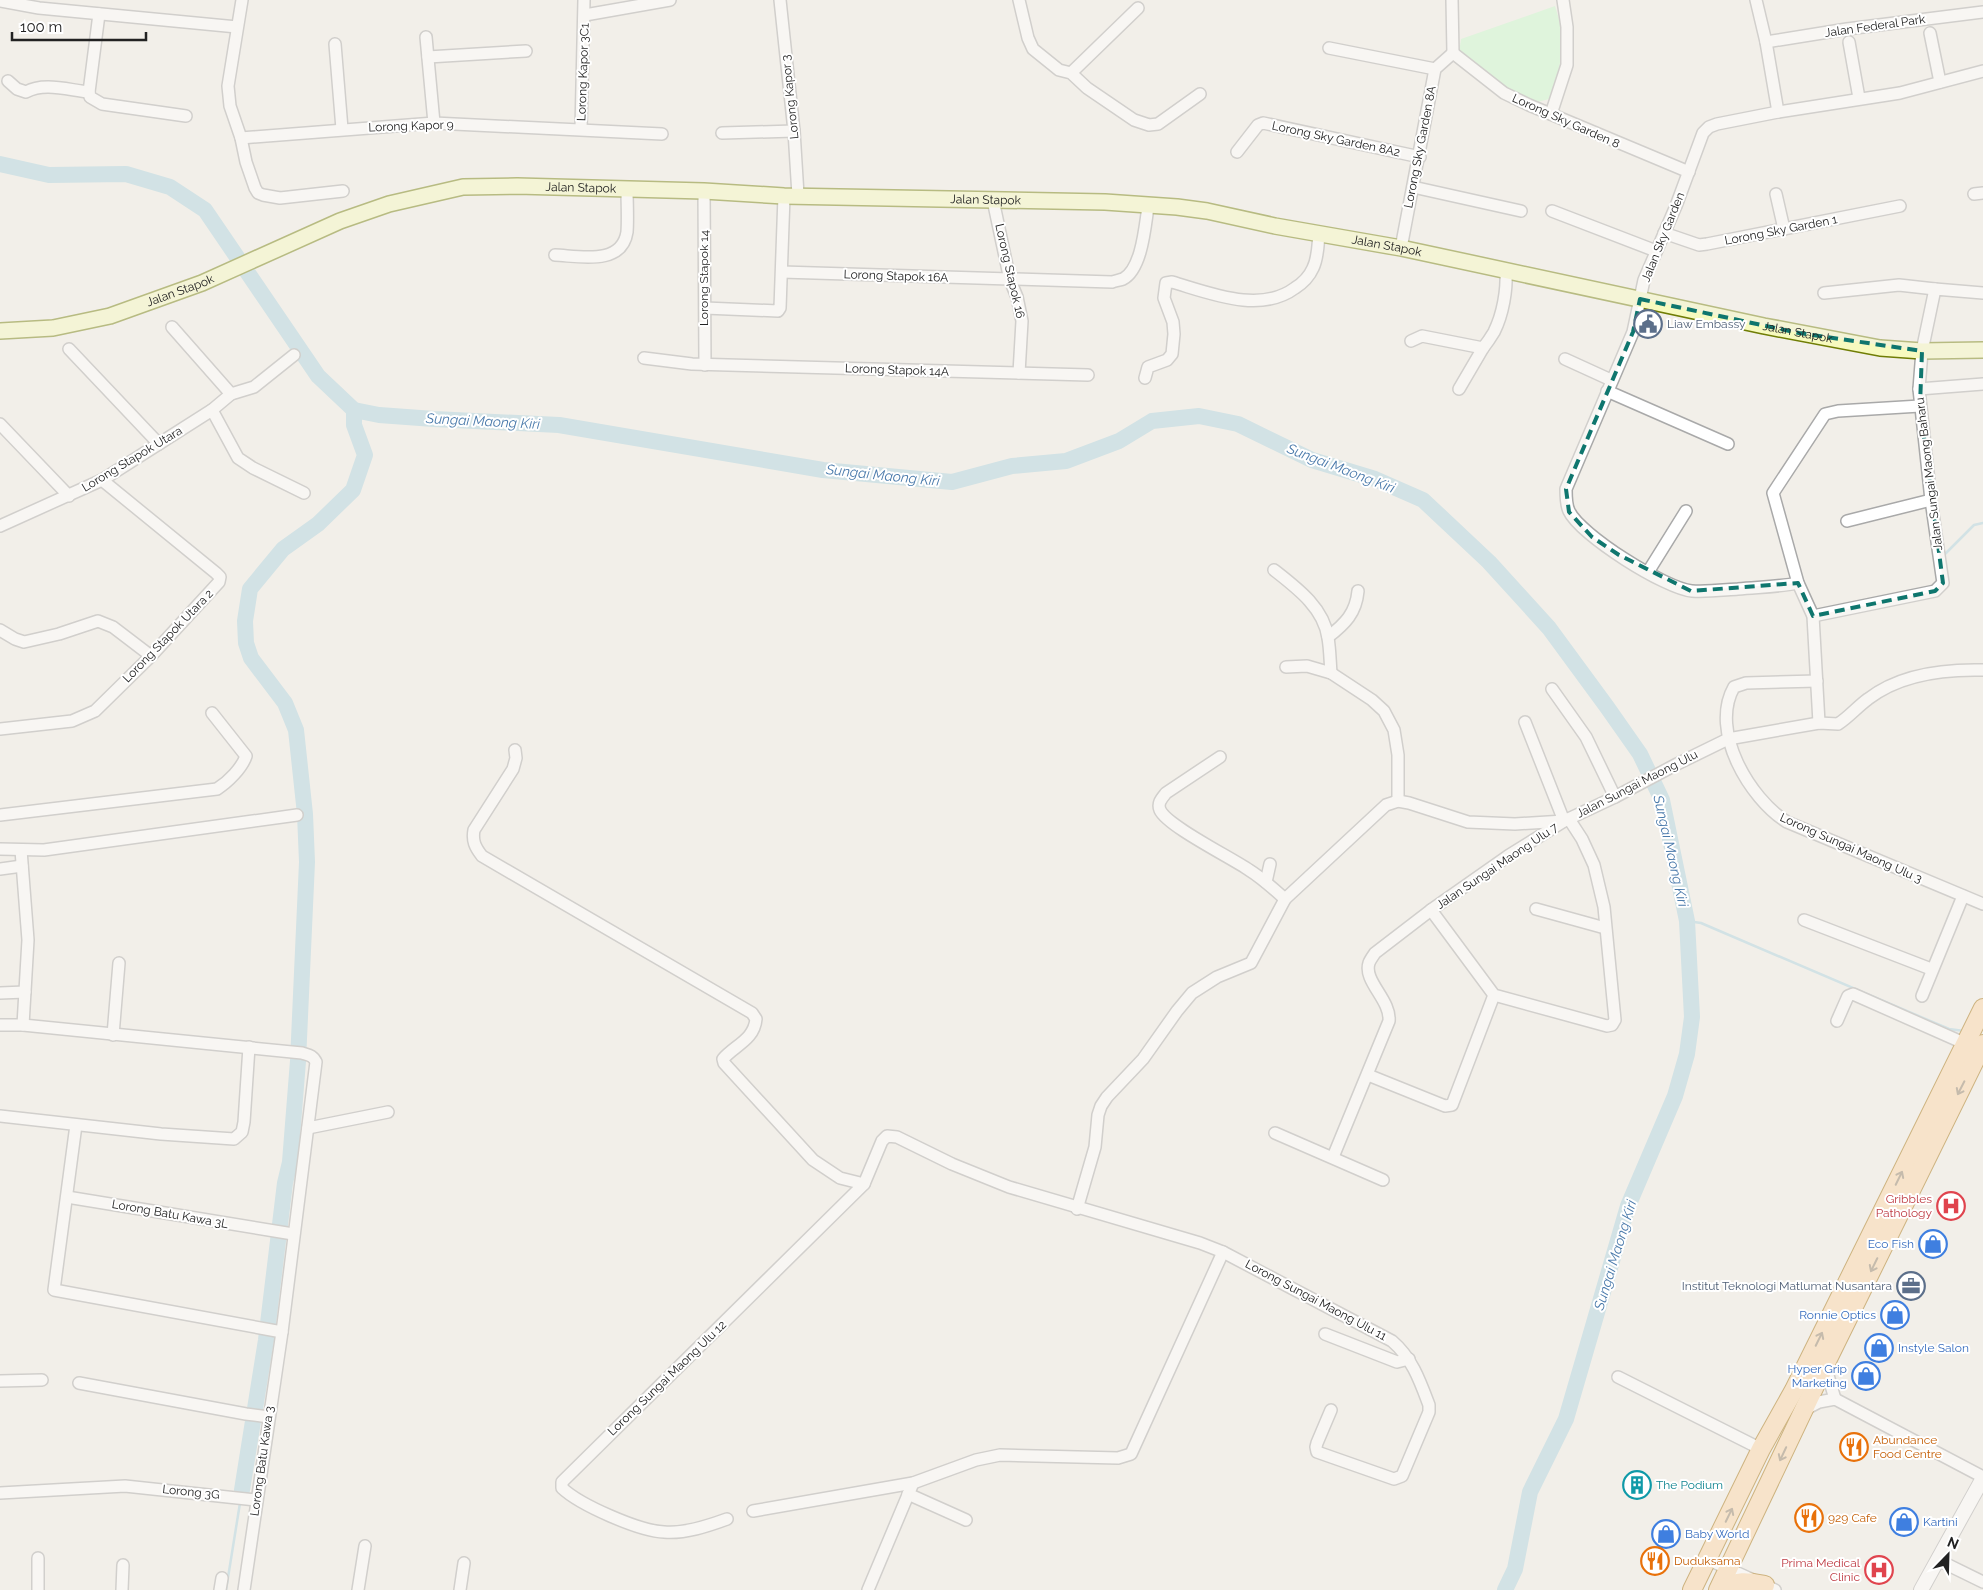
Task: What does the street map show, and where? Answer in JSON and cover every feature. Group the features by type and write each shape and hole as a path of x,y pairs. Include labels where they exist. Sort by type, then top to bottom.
{"main road":[{"name":"Jalan Stapok","path":"0,331 53,328 90,321 130,310 202,283 340,221 390,204 463,187 517,186 791,195 1105,202 1176,207 1207,211 1319,234 1400,248 1799,333 1880,348 1922,352 1983,350"},
{"path":"1720,1590 1738,1548 1825,1366 1973,1038 1983,1008"},
{"path":"1692,1590 1761,1448 1794,1390 1973,1038"},
{"path":"1738,1548 1740,1559 1764,1585"},
{"path":"1720,1590 1732,1584 1744,1582 1764,1585"}],"street":[{"path":"242,0 228,86 230,106 241,138 246,162 258,193 280,198 344,191"},
{"name":"Lorong Kapor 3C1","path":"581,129 584,0"},
{"path":"585,15 670,0"},
{"name":"Lorong Kapor 3","path":"704,308 778,311 780,308 791,195 794,132 780,0"},
{"path":"1019,0 1028,38 1033,49 1060,70 1071,73 1098,97 1134,120 1149,125 1158,124 1200,94"},
{"path":"1452,0 1453,53"},
{"path":"1551,114 1567,65 1567,27 1563,0"},
{"path":"1756,0 1766,42 1778,112"},
{"path":"0,1 39,8 237,27"},
{"path":"1071,73 1138,8"},
{"name":"Jalan Federal Park","path":"1766,42 1847,29 1983,12"},
{"path":"99,14 89,92 90,97 102,104 186,116"},
{"path":"1930,33 1940,82"},
{"path":"426,37 434,123"},
{"path":"1849,42 1859,98"},
{"path":"335,44 342,129"},
{"path":"1329,48 1435,69"},
{"path":"428,57 526,51"},
{"name":"Lorong Sky Garden 8A","path":"1400,248 1420,157 1435,69 1453,53"},
{"name":"Lorong Sky Garden 8","path":"1453,53 1504,92 1617,143 1689,172"},
{"name":"Jalan Sky Garden","path":"1798,583 1691,591 1678,588 1648,572 1592,537 1569,512 1566,489 1633,332 1644,280 1689,172 1703,133 1709,127 1778,112 1900,93 1983,71"},
{"path":"8,81 17,90 26,92 35,87 44,87 89,92"},
{"name":"Lorong Sky Garden 8A2","path":"1237,152 1258,125 1263,122 1420,157"},
{"name":"Lorong Kapor 9","path":"241,138 434,123 662,134"},
{"path":"722,133 794,132"},
{"path":"1413,187 1521,211"},
{"path":"555,255 604,257 615,252 622,245 626,233 627,189"},
{"name":"Lorong Stapok 14","path":"704,191 705,365"},
{"path":"1776,194 1784,229"},
{"name":"Lorong Stapok 16","path":"993,200 1010,280 1017,297 1022,321 1019,373"},
{"name":"Lorong Stapok 16A","path":"782,272 1112,282 1124,279 1134,267 1140,253 1148,206"},
{"name":"Lorong Sky Garden 1","path":"1664,233 1690,242 1707,244 1900,206"},
{"path":"1552,211 1656,251"},
{"path":"1146,378 1148,367 1167,360 1172,354 1173,322 1164,298 1166,282 1252,301 1274,299 1290,292 1310,274 1315,266 1319,234"},
{"path":"1459,389 1494,331 1500,317 1506,271"},
{"path":"1824,293 1899,285 1983,293"},
{"name":"Jalan Sungai Maong Baharu","path":"1813,616 1934,591 1940,588 1943,583 1931,500 1919,389 1922,352 1935,288"},
{"path":"172,327 232,394"},
{"path":"1411,341 1422,336 1483,348"},
{"path":"69,349 159,444"},
{"name":"Lorong Stapok Utara","path":"0,526 102,480 212,410 232,394 254,387 294,355"},
{"name":"Lorong Stapok 14A","path":"644,358 679,364 705,365 1088,375"},
{"path":"1565,359 1609,386 1728,444"},
{"path":"1919,389 1983,384"},
{"path":"1819,723 1813,616 1798,583 1773,494 1825,414 1832,411 1920,406"},
{"path":"212,410 238,458 253,468 304,492"},
{"path":"0,424 68,496"},
{"name":"Lorong Stapok Utara 2","path":"0,729 72,721 95,711 151,656 219,582 220,577 102,480"},
{"path":"1847,521 1931,500"},
{"path":"1648,572 1686,511"},
{"path":"1274,570 1299,590 1323,620 1328,637 1331,673"},
{"path":"1328,637 1342,626 1357,605 1358,591"},
{"path":"0,630 15,640 24,642 59,634 98,621 113,627 151,656"},
{"path":"1077,1209 1095,1146 1101,1106 1143,1059 1192,993 1217,977 1252,963 1285,899 1379,810 1386,805 1398,801 1398,755 1394,730 1384,712 1372,700 1331,673 1307,666 1286,666"},
{"name":"Jalan Sungai Maong Ulu","path":"1398,801 1468,822 1515,824 1566,820 1728,739 1819,723 1838,724 1867,699 1884,688 1908,678 1954,670 1983,670"},
{"path":"1728,739 1728,700 1734,687 1746,683 1817,681"},
{"path":"1552,689 1586,737 1615,797"},
{"path":"0,815 218,788 225,783 246,756 212,713"},
{"path":"1431,910 1494,995 1607,1026 1612,1025 1615,1020 1604,907 1594,865 1582,839 1566,820 1525,722"},
{"name":"Lorong Sungai Maong Ulu 3","path":"1728,739 1749,784 1775,814 1787,822 1983,904"},
{"path":"515,750 516,758 511,774 474,830 472,838 476,849 482,856 752,1013 756,1020 752,1033 745,1042 726,1056 724,1063 813,1160 840,1178 864,1184"},
{"path":"1220,758 1166,793 1160,800 1159,808 1164,816 1182,829 1266,882 1285,899"},
{"path":"0,849 44,850 297,815"},
{"name":"Jalan Sungai Maong Ulu 7","path":"1333,1157 1389,1021 1390,1014 1368,972 1369,963 1375,953 1431,910 1508,856 1566,820"},
{"path":"21,850 28,940 23,1025"},
{"path":"1266,882 1270,864"},
{"path":"0,869 22,866"},
{"path":"1922,996 1931,969 1962,896"},
{"path":"1536,909 1605,928"},
{"path":"1804,920 1931,969"},
{"path":"113,1034 119,963"},
{"path":"0,994 25,992"},
{"path":"1837,1021 1848,996 1853,994 1973,1038"},
{"path":"1368,1075 1445,1106 1452,1105 1494,995"},
{"path":"0,1025 23,1025 249,1047 244,1122 242,1132 234,1139 161,1134 0,1116"},
{"name":"Lorong Batu Kawa 3","path":"244,1590 245,1498 265,1416 283,1233 308,1128 316,1062 311,1055 249,1047"},
{"path":"308,1128 388,1112"},
{"path":"76,1125 54,1290 273,1331"},
{"path":"1275,1133 1383,1180"},
{"name":"Lorong Sungai Maong Ulu 12","path":"727,1519 688,1530 664,1532 645,1529 591,1507 562,1488 562,1482 864,1184 882,1140 887,1136"},
{"name":"Lorong Sungai Maong Ulu 11","path":"887,1136 898,1137 952,1164 1008,1187 1223,1252 1392,1341 1410,1359 1429,1406 1429,1412 1402,1476 1394,1479 1318,1452 1317,1443 1331,1410"},
{"name":"Lorong Batu Kawa 3L","path":"67,1197 283,1233"},
{"path":"753,1511 911,1489 976,1460 1000,1455 1118,1458 1131,1454 1223,1252"},
{"path":"1325,1334 1397,1362 1410,1359"},
{"path":"1825,1366 1835,1400"},
{"path":"1618,1377 1761,1448"},
{"path":"0,1381 42,1380"},
{"path":"79,1384 265,1416"},
{"path":"1804,1410 1819,1402 1835,1400 1983,1478 1921,1590"},
{"name":"Lorong 3G","path":"0,1492 125,1486 245,1498"},
{"path":"911,1489 966,1520"},
{"path":"871,1589 911,1489"},
{"path":"358,1590 365,1546"},
{"path":"38,1558 38,1590"},
{"path":"1707,1559 1764,1585"},
{"path":"1938,1560 1983,1582"},
{"path":"460,1590 464,1563"},
{"path":"122,1565 122,1590"},
{"path":"220,1590 222,1578"}],"highlighted area":[{"path":"1640,299 1799,333 1922,351 1920,406 1943,583 1935,591 1813,616 1798,583 1691,591 1619,555 1592,537 1569,512 1566,489 1633,332"}],"green space":[{"path":"1555,6 1561,32 1562,53 1549,99 1534,103 1505,90 1459,53 1461,39"}],"waterway":[{"name":"Sungai Maong Kiri","path":"0,164 49,175 126,174 170,187 205,210 318,376 354,410 379,415 559,425 823,470 952,482 1012,466 1066,461 1119,441 1152,421 1199,416 1238,424 1312,460 1375,479 1423,500 1489,562 1549,628 1607,707 1640,754 1662,800 1687,921 1692,1017 1687,1054 1675,1096 1628,1206 1566,1419 1530,1492 1515,1569 1505,1590"},
{"path":"242,1490 266,1340 285,1183 290,1162 298,1061 307,862 305,814 296,730 285,703 251,658 246,643 245,621 250,589 283,549 318,524 353,490 365,455 354,425 354,410"},
{"path":"1945,554 1974,525 1983,523"},
{"path":"1687,921 1701,923 1949,1029 1964,1031"},
{"path":"226,1590 240,1503"}],"place":[{"name":"Liaw Embassy","path":"1648,324"},
{"name":"Gribbles Pathology","path":"1951,1206"},
{"name":"Eco Fish","path":"1933,1244"},
{"name":"Institut Teknologi Matlumat Nusantara","path":"1911,1286"},
{"name":"Ronnie Optics","path":"1895,1315"},
{"name":"Instyle Salon","path":"1879,1348"},
{"name":"Hyper Grip Marketing","path":"1866,1376"},
{"name":"Abundance Food Centre","path":"1854,1447"},
{"name":"The Podium","path":"1637,1485"},
{"name":"929 Cafe","path":"1809,1518"},
{"name":"Kartini","path":"1904,1522"},
{"name":"Baby World","path":"1666,1534"},
{"name":"Duduksama","path":"1655,1561"},
{"name":"Prima Medical Clinic","path":"1879,1570"}]}
